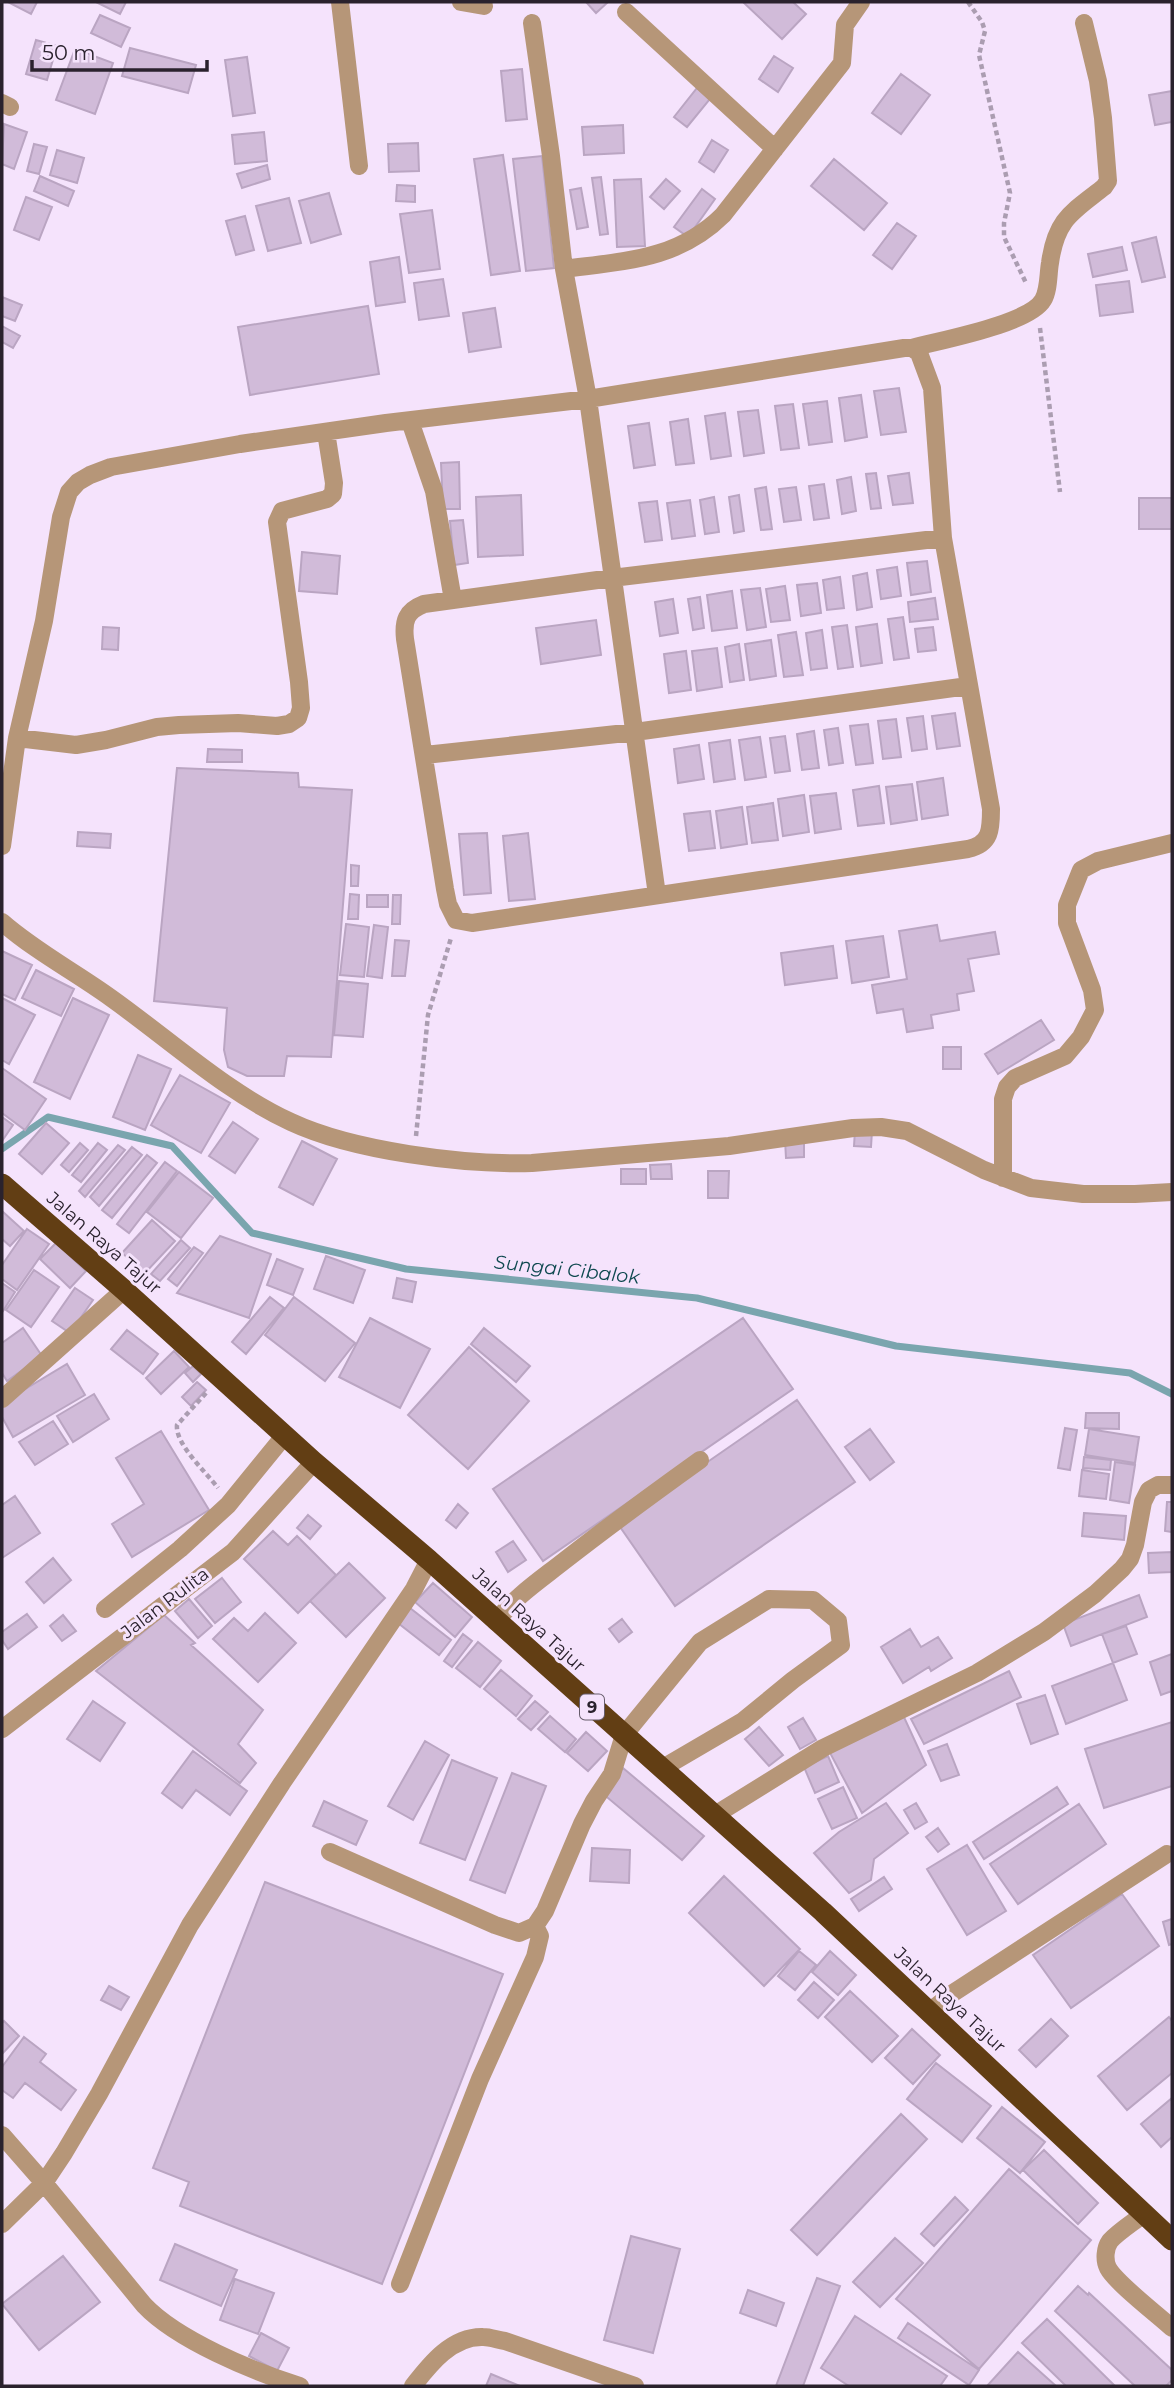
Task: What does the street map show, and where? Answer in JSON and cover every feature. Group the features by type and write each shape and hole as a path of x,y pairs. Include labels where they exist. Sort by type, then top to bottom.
{"highway":[{"name":"Jalan Raya Tajur","path":"5,1191 124,1290 314,1462 429,1560 823,1912 1172,2240"}],"street":[{"path":"340,2 359,166"},
{"path":"461,2 484,6"},
{"path":"564,269 643,259 688,243 711,227 842,63 845,25 861,2"},
{"path":"626,12 775,149"},
{"path":"531,23 551,156 564,269 588,399 657,895"},
{"path":"2,846 18,738 44,621 61,517 69,492 78,482 101,469 326,432 588,399 912,348 1011,321 1044,299 1052,248 1058,229 1065,219 1104,187 1110,176 1098,81 1084,23"},
{"path":"912,348 921,356 932,388 943,538 991,809 991,831 984,843 968,849 472,923 456,920 447,896 404,628 407,614 424,604 943,538"},
{"path":"410,421 434,491 453,600"},
{"path":"18,738 76,745 158,727 238,723 277,726 289,724 298,718 301,708 299,682 277,522 282,511 327,499 332,494 333,480 326,432"},
{"path":"425,755 635,732 968,686"},
{"path":"1003,1178 1003,1099 1007,1087 1015,1078 1065,1056 1081,1037 1095,1010 1092,990 1067,923 1067,905 1077,876 1088,864 1172,843"},
{"path":"2,922 27,943 265,1108 316,1132 376,1147 414,1154 531,1163 729,1146 844,1129 881,1127 907,1131 1003,1178 1031,1188 1055,1192 1172,1192"},
{"path":"2,1399 124,1290"},
{"path":"105,1609 180,1549 228,1505 285,1435"},
{"path":"496,1622 508,1605 524,1592 700,1460"},
{"name":"Jalan Rulita","path":"2,1729 233,1552 314,1462"},
{"path":"715,1815 823,1748 977,1673 1037,1637 1095,1594 1122,1569 1130,1559 1135,1545 1146,1494 1153,1486 1172,1485"},
{"path":"2,2224 44,2183 99,2094 190,1925 282,1783 414,1589 429,1560"},
{"path":"330,1852 495,1925 519,1933 535,1926 545,1911 570,1848 594,1801 612,1774 624,1735 701,1642 769,1599 813,1601 838,1621 841,1645 743,1721 661,1769"},
{"path":"929,2012 953,1993 1167,1854"},
{"path":"400,2284 480,2079 535,1957 540,1936 535,1926"},
{"path":"2,2135 161,2322 257,2371 300,2386"},
{"path":"1145,2213 1111,2241 1105,2258 1117,2278 1172,2329"},
{"path":"413,2386 447,2349 461,2340 482,2337 505,2342 635,2386"}],"path":[{"path":"968,2 985,31 979,55 1010,193 1004,237 1037,306 1059,492"},
{"path":"414,1154 428,1015 456,920"},
{"path":"221,1377 177,1424 176,1429 180,1440 228,1505"}],"building":[{"path":"8,2 37,2 31,14"},
{"path":"96,2 126,2 120,14"},
{"path":"586,2 608,2 596,13"},
{"path":"743,2 793,2 806,14 782,39"},
{"path":"100,15 130,28 121,47 91,33"},
{"path":"36,40 57,46 47,80 26,74"},
{"path":"130,48 196,65 188,93 122,76"},
{"path":"75,49 113,63 95,114 56,100"},
{"path":"774,56 793,68 778,92 759,79"},
{"path":"247,57 255,113 233,116 225,60"},
{"path":"522,69 527,119 506,121 501,71"},
{"path":"901,74 930,95 901,134 872,113"},
{"path":"697,88 710,99 687,127 674,117"},
{"path":"1172,91 1172,122 1155,125 1149,95"},
{"path":"4,124 27,132 14,169 2,164"},
{"path":"623,125 624,153 584,155 582,127"},
{"path":"264,132 267,161 235,164 232,135"},
{"path":"712,140 728,150 714,172 699,162"},
{"path":"418,143 419,171 389,172 388,144"},
{"path":"34,144 47,147 39,174 27,171"},
{"path":"57,150 84,158 77,183 50,175"},
{"path":"503,155 520,271 491,275 474,159"},
{"path":"542,156 554,268 526,271 513,159"},
{"path":"834,159 887,203 864,230 811,186"},
{"path":"267,165 270,179 242,188 237,174"},
{"path":"40,176 74,191 68,206 34,191"},
{"path":"601,177 608,234 600,235 592,178"},
{"path":"641,179 645,246 617,247 614,180"},
{"path":"666,179 680,191 664,209 650,197"},
{"path":"397,185 415,186 415,202 396,201"},
{"path":"581,188 588,227 577,229 570,190"},
{"path":"702,189 715,199 688,237 674,227"},
{"path":"329,193 341,234 311,243 299,201"},
{"path":"26,197 52,207 39,240 14,230"},
{"path":"289,198 301,243 268,251 256,206"},
{"path":"432,210 440,269 409,273 400,214"},
{"path":"245,216 254,250 236,255 226,221"},
{"path":"897,223 916,236 892,269 873,255"},
{"path":"1156,237 1165,277 1142,282 1132,243"},
{"path":"1122,247 1127,270 1093,277 1088,254"},
{"path":"399,257 405,302 376,306 370,262"},
{"path":"443,279 449,316 419,320 414,283"},
{"path":"1129,281 1133,312 1100,316 1096,285"},
{"path":"2,297 22,305 15,321 2,316"},
{"path":"368,306 379,374 250,395 238,327"},
{"path":"495,308 501,347 469,352 463,313"},
{"path":"2,326 20,336 13,348 2,342"},
{"path":"899,388 906,432 881,435 874,391"},
{"path":"861,395 867,437 845,441 839,398"},
{"path":"827,401 832,442 809,445 803,404"},
{"path":"793,404 799,448 781,450 775,406"},
{"path":"758,410 764,453 744,456 738,412"},
{"path":"725,413 731,456 711,459 705,416"},
{"path":"688,419 694,463 676,465 670,422"},
{"path":"649,423 655,465 634,468 628,426"},
{"path":"459,462 460,509 443,509 441,463"},
{"path":"876,473 881,508 871,509 866,474"},
{"path":"909,473 913,503 893,505 888,476"},
{"path":"851,477 856,511 842,514 837,480"},
{"path":"824,484 829,518 814,520 809,486"},
{"path":"766,487 772,529 761,530 755,489"},
{"path":"796,487 801,520 784,522 779,489"},
{"path":"521,495 523,555 478,557 476,497"},
{"path":"739,495 744,531 734,533 729,497"},
{"path":"714,497 719,532 705,534 700,500"},
{"path":"1139,498 1172,498 1172,529 1139,529"},
{"path":"690,500 695,536 672,539 667,503"},
{"path":"657,501 662,540 645,542 639,503"},
{"path":"463,520 468,563 454,565 450,521"},
{"path":"302,552 340,556 337,594 299,591"},
{"path":"927,561 931,592 911,595 907,563"},
{"path":"897,567 901,596 881,599 877,570"},
{"path":"867,573 872,607 857,610 853,576"},
{"path":"840,577 844,608 827,610 823,580"},
{"path":"817,583 821,613 801,616 797,585"},
{"path":"785,586 790,620 771,622 766,589"},
{"path":"760,588 766,627 747,630 741,590"},
{"path":"732,591 737,628 712,631 707,595"},
{"path":"700,597 704,628 693,630 688,599"},
{"path":"935,598 938,619 910,622 908,602"},
{"path":"673,599 678,633 660,636 655,602"},
{"path":"903,617 909,658 894,660 888,619"},
{"path":"596,620 601,655 541,664 536,628"},
{"path":"877,624 882,663 861,666 856,627"},
{"path":"847,625 853,667 838,669 832,627"},
{"path":"103,627 119,628 118,650 102,649"},
{"path":"933,627 936,650 918,652 915,629"},
{"path":"822,630 827,668 811,670 806,633"},
{"path":"796,632 803,675 784,677 778,635"},
{"path":"771,640 776,676 750,680 745,644"},
{"path":"739,644 744,680 730,682 725,647"},
{"path":"717,648 722,687 697,691 692,651"},
{"path":"686,651 691,690 669,693 664,654"},
{"path":"955,713 960,746 937,749 932,716"},
{"path":"923,716 927,749 912,751 907,718"},
{"path":"896,719 901,757 883,759 878,721"},
{"path":"868,724 873,763 856,765 850,726"},
{"path":"838,728 843,763 829,765 824,730"},
{"path":"814,731 819,768 802,770 797,734"},
{"path":"785,736 790,771 775,773 770,738"},
{"path":"760,737 766,777 745,780 739,740"},
{"path":"730,740 735,779 714,782 709,743"},
{"path":"699,745 704,779 678,783 674,749"},
{"path":"208,749 242,750 242,762 207,762"},
{"path":"177,768 298,773 299,787 352,790 331,1057 287,1056 284,1076 247,1076 228,1067 224,1050 227,1008 154,1001"},
{"path":"943,778 948,815 922,819 917,782"},
{"path":"912,784 917,820 891,824 886,787"},
{"path":"879,786 884,823 858,826 853,790"},
{"path":"836,793 841,829 815,833 810,796"},
{"path":"804,795 809,832 783,836 778,799"},
{"path":"773,803 778,840 752,843 747,807"},
{"path":"742,807 747,844 721,848 716,811"},
{"path":"710,811 715,848 689,851 684,814"},
{"path":"78,832 111,834 110,848 77,846"},
{"path":"487,833 491,893 464,895 459,834"},
{"path":"528,833 535,899 509,901 503,836"},
{"path":"351,865 359,866 358,886 351,886"},
{"path":"350,894 359,895 358,919 348,919"},
{"path":"367,895 388,895 388,907 367,907"},
{"path":"393,895 401,895 400,924 392,924"},
{"path":"346,924 369,927 364,977 340,975"},
{"path":"374,925 388,927 382,978 367,976"},
{"path":"937,925 940,941 995,932 999,954 968,959 974,991 957,994 959,1010 931,1015 933,1028 907,1032 903,1009 877,1013 872,985 907,979 899,931"},
{"path":"883,936 889,977 852,983 846,941"},
{"path":"395,940 409,941 405,976 392,976"},
{"path":"833,946 837,978 785,985 781,953"},
{"path":"2,951 32,965 15,1000 2,994"},
{"path":"36,970 74,989 61,1016 22,998"},
{"path":"339,981 368,984 363,1037 334,1035"},
{"path":"2,998 35,1015 9,1064 2,1060"},
{"path":"73,998 109,1015 70,1099 34,1082"},
{"path":"1041,1020 1054,1040 998,1074 985,1054"},
{"path":"943,1047 961,1047 961,1069 943,1069"},
{"path":"138,1055 171,1069 145,1130 113,1117"},
{"path":"2,1068 46,1099 25,1130 2,1113"},
{"path":"180,1075 230,1103 201,1153 151,1125"},
{"path":"2,1117 13,1125 2,1141"},
{"path":"233,1122 258,1139 235,1173 209,1156"},
{"path":"46,1123 69,1143 42,1174 19,1154"},
{"path":"855,1130 872,1131 871,1147 854,1146"},
{"path":"785,1140 804,1140 804,1157 786,1158"},
{"path":"302,1141 337,1159 313,1205 279,1187"},
{"path":"80,1143 88,1150 69,1172 61,1165"},
{"path":"98,1143 107,1150 81,1182 72,1175"},
{"path":"118,1145 125,1150 85,1197 79,1191"},
{"path":"132,1147 142,1155 99,1206 90,1197"},
{"path":"147,1155 157,1163 112,1218 102,1210"},
{"path":"165,1162 177,1171 129,1233 117,1224"},
{"path":"671,1164 672,1179 651,1179 650,1165"},
{"path":"621,1169 646,1169 646,1184 621,1184"},
{"path":"708,1171 729,1171 728,1198 708,1198"},
{"path":"179,1172 213,1198 181,1238 147,1212"},
{"path":"2,1211 24,1231 10,1246 2,1239"},
{"path":"152,1220 175,1241 145,1273 122,1253"},
{"path":"27,1229 49,1244 17,1290 2,1279 2,1265"},
{"path":"220,1236 271,1254 249,1318 177,1293"},
{"path":"181,1240 190,1248 160,1281 151,1274"},
{"path":"56,1243 86,1271 70,1288 40,1259"},
{"path":"194,1247 203,1253 177,1286 168,1279"},
{"path":"326,1256 365,1270 353,1303 314,1289"},
{"path":"277,1259 303,1269 293,1295 267,1285"},
{"path":"34,1270 59,1287 31,1327 6,1310"},
{"path":"397,1278 416,1282 412,1302 393,1298"},
{"path":"2,1283 15,1292 3,1311 2,1310"},
{"path":"75,1288 93,1300 70,1333 52,1321"},
{"path":"270,1297 284,1308 246,1354 232,1342"},
{"path":"294,1297 355,1343 325,1381 265,1335"},
{"path":"370,1318 430,1349 400,1408 339,1377"},
{"path":"743,1318 793,1389 543,1561 493,1489"},
{"path":"23,1328 42,1356 7,1381 2,1373 2,1343"},
{"path":"484,1328 530,1366 516,1382 471,1344"},
{"path":"127,1330 158,1354 143,1374 111,1349"},
{"path":"469,1347 529,1401 468,1469 408,1415"},
{"path":"174,1351 189,1367 161,1394 146,1378"},
{"path":"67,1364 85,1395 13,1437 2,1417 2,1403"},
{"path":"193,1366 201,1374 193,1382 185,1373"},
{"path":"197,1382 206,1390 191,1406 182,1397"},
{"path":"94,1394 109,1419 73,1442 57,1416"},
{"path":"797,1400 855,1482 675,1606 618,1524"},
{"path":"1086,1413 1119,1413 1119,1429 1085,1428"},
{"path":"53,1421 68,1444 35,1465 19,1442"},
{"path":"1065,1428 1077,1430 1070,1470 1058,1468"},
{"path":"870,1429 894,1462 870,1480 845,1447"},
{"path":"1089,1429 1139,1437 1135,1463 1085,1455"},
{"path":"161,1431 209,1510 132,1557 112,1524 144,1504 116,1458"},
{"path":"1084,1457 1111,1460 1110,1470 1083,1468"},
{"path":"1115,1462 1135,1465 1129,1503 1110,1500"},
{"path":"1082,1470 1109,1474 1106,1499 1079,1496"},
{"path":"15,1496 40,1533 2,1558 2,1505"},
{"path":"1167,1502 1172,1502 1172,1532 1165,1531"},
{"path":"458,1504 468,1513 456,1528 446,1520"},
{"path":"1084,1513 1126,1516 1124,1540 1082,1536"},
{"path":"308,1515 321,1526 310,1539 297,1528"},
{"path":"273,1531 288,1545 297,1536 336,1575 298,1613 244,1559"},
{"path":"513,1541 526,1560 508,1572 496,1552"},
{"path":"1172,1552 1172,1572 1149,1573 1148,1553"},
{"path":"53,1558 71,1580 44,1603 26,1582"},
{"path":"349,1563 385,1598 346,1637 310,1601"},
{"path":"222,1578 241,1602 215,1623 195,1599"},
{"path":"433,1583 472,1617 455,1637 415,1602"},
{"path":"1139,1595 1147,1617 1071,1646 1063,1624"},
{"path":"189,1599 212,1626 198,1638 175,1611"},
{"path":"410,1608 451,1640 439,1655 398,1623"},
{"path":"265,1613 296,1643 258,1682 213,1639 234,1618 248,1631"},
{"path":"27,1614 37,1627 8,1649 2,1640 2,1632"},
{"path":"63,1615 76,1631 62,1641 50,1626"},
{"path":"164,1615 195,1643 191,1645 263,1710 238,1744 256,1763 240,1783 96,1671"},
{"path":"622,1619 632,1632 619,1642 609,1629"},
{"path":"1126,1626 1137,1654 1113,1663 1102,1634"},
{"path":"910,1629 921,1647 938,1637 952,1658 931,1671 929,1667 903,1683 881,1647"},
{"path":"463,1634 472,1641 452,1667 444,1661"},
{"path":"478,1642 501,1661 480,1687 456,1668"},
{"path":"1172,1654 1172,1691 1161,1695 1150,1662"},
{"path":"1113,1663 1127,1700 1066,1724 1052,1686"},
{"path":"501,1670 532,1696 516,1716 484,1689"},
{"path":"1009,1671 1021,1697 924,1744 911,1719"},
{"path":"1045,1695 1058,1734 1031,1744 1017,1704"},
{"path":"93,1701 125,1723 100,1761 67,1739"},
{"path":"535,1701 548,1712 531,1730 518,1719"},
{"path":"903,1715 926,1765 862,1813 828,1749"},
{"path":"550,1716 576,1739 565,1752 538,1729"},
{"path":"803,1718 816,1740 800,1749 788,1727"},
{"path":"1172,1722 1172,1786 1104,1808 1085,1749"},
{"path":"759,1727 783,1755 769,1766 745,1739"},
{"path":"586,1732 607,1751 588,1771 567,1753"},
{"path":"425,1741 449,1755 413,1820 388,1806"},
{"path":"947,1744 959,1775 941,1781 928,1751"},
{"path":"193,1751 247,1791 230,1815 196,1790 182,1808 162,1793"},
{"path":"828,1756 839,1782 815,1793 804,1767"},
{"path":"452,1760 497,1778 465,1860 420,1843"},
{"path":"623,1768 704,1836 682,1860 602,1793"},
{"path":"512,1773 546,1786 505,1893 470,1880"},
{"path":"843,1787 857,1818 832,1829 818,1799"},
{"path":"1057,1787 1068,1804 984,1859 973,1842"},
{"path":"324,1801 367,1821 356,1845 313,1826"},
{"path":"886,1803 908,1833 874,1859 871,1880 849,1893 814,1853 839,1832"},
{"path":"916,1803 927,1822 915,1829 904,1810"},
{"path":"1079,1804 1106,1844 1018,1904 990,1864"},
{"path":"938,1828 949,1844 938,1852 926,1837"},
{"path":"967,1845 1006,1911 967,1935 927,1869"},
{"path":"592,1848 630,1850 629,1883 590,1881"},
{"path":"724,1876 800,1949 764,1986 689,1913"},
{"path":"884,1877 892,1889 859,1911 851,1899"},
{"path":"265,1882 503,1974 382,2284 180,2206 189,2182 153,2168"},
{"path":"1122,1894 1159,1946 1071,2008 1033,1955"},
{"path":"1172,1919 1172,1944 1169,1945 1163,1922"},
{"path":"799,1951 816,1965 795,1990 778,1976"},
{"path":"830,1951 856,1975 838,1995 812,1972"},
{"path":"814,1982 834,2000 818,2018 798,2000"},
{"path":"109,1986 129,1997 121,2010 101,2000"},
{"path":"850,1991 898,2036 872,2062 825,2017"},
{"path":"1169,2017 1172,2021 1172,2073 1127,2110 1098,2076"},
{"path":"1051,2019 1068,2036 1036,2067 1019,2050"},
{"path":"4,2021 19,2036 2,2054 2,2023"},
{"path":"912,2029 940,2055 913,2084 885,2058"},
{"path":"24,2037 46,2054 40,2062 76,2090 61,2110 25,2083 13,2098 2,2090 2,2067"},
{"path":"936,2063 991,2106 962,2142 907,2099"},
{"path":"1172,2098 1172,2137 1161,2147 1141,2124"},
{"path":"1002,2107 1045,2142 1020,2173 977,2138"},
{"path":"901,2114 927,2139 817,2255 791,2230"},
{"path":"1044,2150 1098,2203 1078,2224 1023,2170"},
{"path":"1009,2169 1091,2240 979,2369 896,2299"},
{"path":"955,2197 968,2210 934,2246 921,2234"},
{"path":"631,2236 680,2249 653,2353 604,2340"},
{"path":"895,2238 923,2263 880,2307 853,2282"},
{"path":"175,2244 237,2270 221,2306 160,2280"},
{"path":"63,2256 100,2302 39,2350 2,2304"},
{"path":"817,2278 840,2286 803,2386 776,2386"},
{"path":"235,2279 274,2293 258,2334 220,2320"},
{"path":"1078,2286 1088,2295 1089,2293 1172,2370 1172,2380 1166,2386 1135,2386 1055,2311"},
{"path":"748,2290 784,2303 776,2326 740,2313"},
{"path":"855,2316 947,2376 940,2386 849,2386 821,2368"},
{"path":"1047,2319 1115,2386 1066,2386 1022,2343"},
{"path":"908,2323 979,2370 969,2385 898,2338"},
{"path":"261,2333 289,2348 277,2371 249,2356"},
{"path":"1018,2352 1056,2386 987,2386"},
{"path":"491,2374 520,2386 486,2386"}],"waterway":[{"name":"Sungai Cibalok","path":"2,1149 48,1117 172,1146 252,1233 406,1269 697,1298 896,1346 1130,1373 1172,1394"}]}
